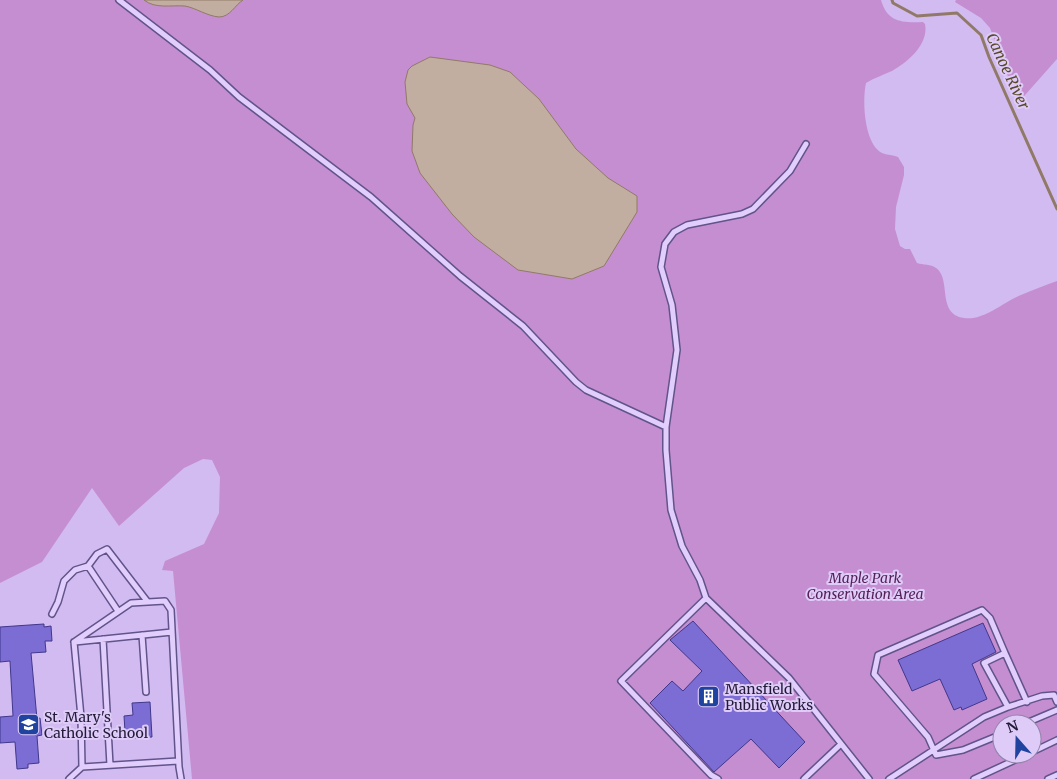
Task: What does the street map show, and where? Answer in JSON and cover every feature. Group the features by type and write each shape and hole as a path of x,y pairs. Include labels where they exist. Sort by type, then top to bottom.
{"lane":[{"path":"119,0 210,70 239,96 371,197 460,276 523,326 576,382 586,390 666,427"},
{"path":"806,144 790,171 753,209 742,214 687,225 674,232 665,244 661,267 672,305 677,350 666,427 671,510 682,546 700,580 706,598 789,678 869,779"},
{"path":"52,614 58,602 64,581 75,570 88,566 97,554 107,549 147,602"},
{"path":"88,566 118,612"},
{"path":"706,598 621,681 711,775 718,779"},
{"path":"74,642 131,602 165,601 171,610 178,761 181,779"},
{"path":"992,738 957,752 936,755 928,737 874,674 878,655 982,610 990,618 1027,702"},
{"path":"74,642 172,632"},
{"path":"142,635 146,692"},
{"path":"103,639 110,765"},
{"path":"74,642 81,717 82,767"},
{"path":"1006,653 984,663 1008,706"},
{"path":"889,779 984,717 1008,706 1027,702 1042,696 1054,695 1057,702"},
{"path":"1042,716 1057,710"},
{"path":"1042,747 1057,740"},
{"path":"804,779 841,744"},
{"path":"69,779 82,767 178,761"},
{"path":"974,779 1006,764"},
{"path":"1048,779 1057,775"}],"green space":[{"name":"Maple Park Conservation Area","path":"0,0 881,0 887,13 896,20 923,22 925,24 924,39 916,52 892,71 866,83 865,91 866,121 871,141 882,153 898,157 904,167 904,175 896,207 895,229 900,246 910,249 917,263 934,267 941,273 950,310 955,315 964,318 979,317 1014,298 1057,281 1057,779 192,779 173,571 162,570 165,561 204,544 219,513 220,477 212,460 203,459 184,468 119,526 92,488 42,562 0,583"},
{"path":"956,0 1057,0 1057,59 1018,103 990,28 981,18 955,2"}],"shaded area":[{"path":"144,0 243,0 229,13 219,17 185,6 158,6"},
{"path":"430,57 490,65 510,72 539,99 576,149 608,178 637,196 637,212 604,266 572,279 518,270 474,237 452,214 420,173 412,151 415,118 407,104 405,82 408,70 412,66"}],"building":[{"name":"Mansfield Public Works","path":"693,621 805,742 779,768 751,739 714,772 650,703 672,681 683,691 702,671 670,640"},
{"path":"983,623 996,652 972,664 987,699 962,710 961,707 954,710 940,679 912,691 898,660"},
{"path":"44,624 44,627 51,626 52,641 45,641 46,652 31,653 37,719 40,718 42,735 37,736 39,763 28,764 28,768 17,769 15,742 0,743 0,717 13,716 10,661 0,662 0,627"},
{"path":"150,702 152,737 134,738 133,731 125,731 124,716 133,715 132,703"}],"waterway":[{"name":"Canoe River","path":"892,0 893,3 917,16 957,13 981,35 1057,209"}],"place":[{"name":"Mansfield Public Works","path":"709,697"},
{"name":"St. Mary's Catholic School","path":"28,725"}]}
